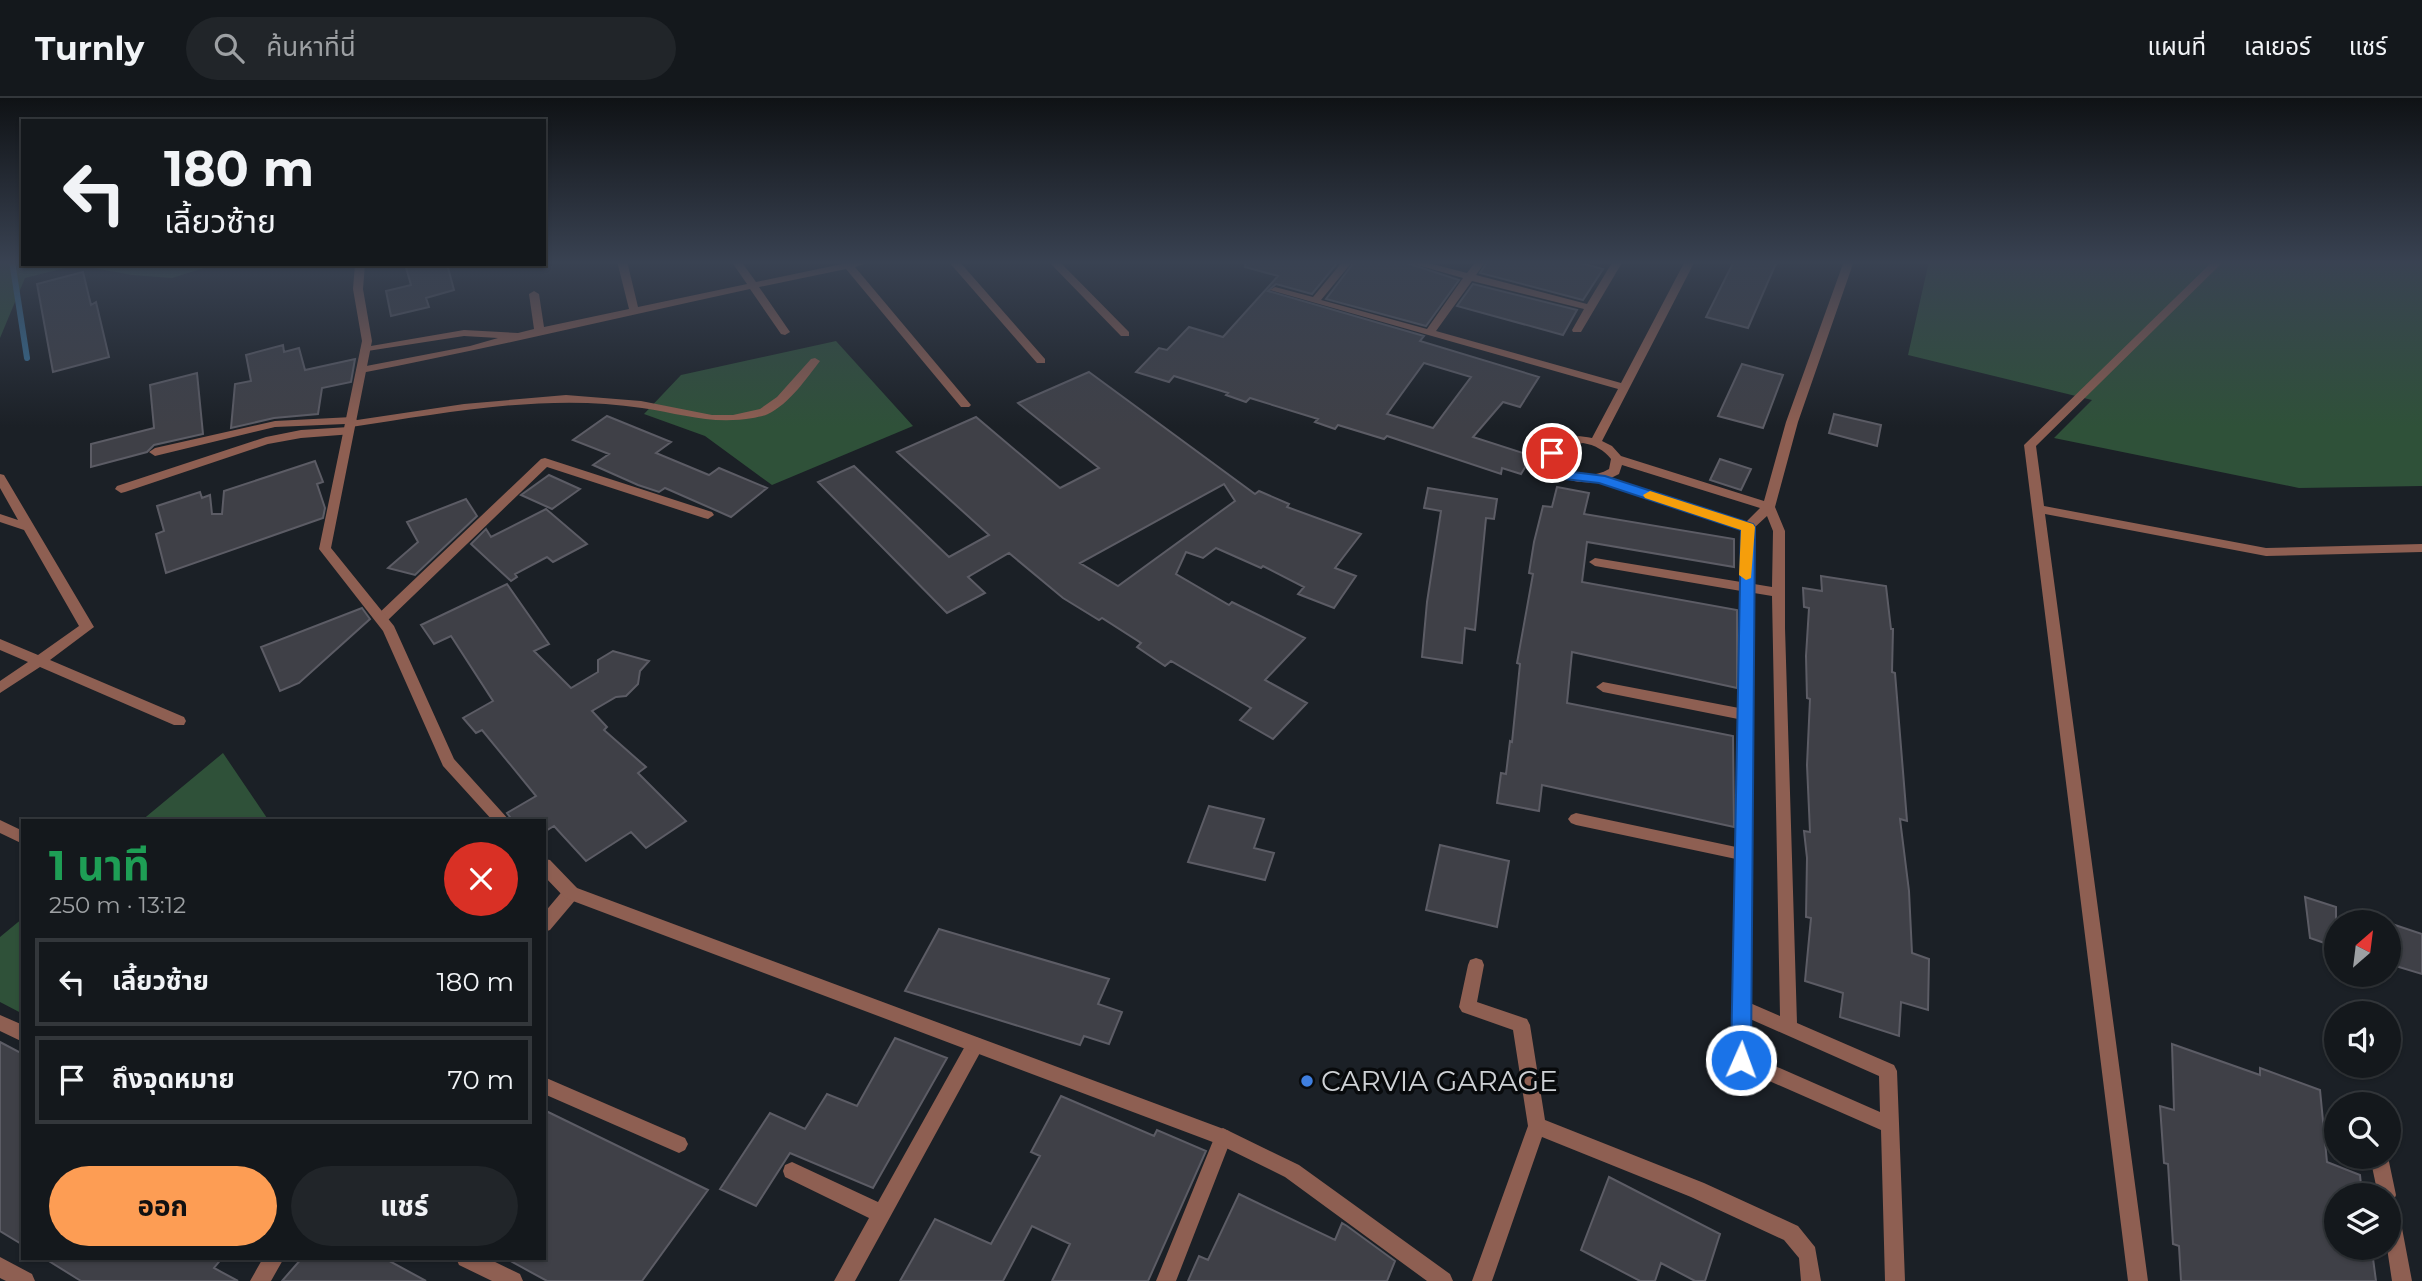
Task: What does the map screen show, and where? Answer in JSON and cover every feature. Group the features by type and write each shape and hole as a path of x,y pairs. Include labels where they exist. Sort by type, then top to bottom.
{"street":[{"path":"363,316 367,341 325,549 382,618 448,762 501,819"},
{"path":"537,316 539,331"},
{"path":"361,370 471,349 606,316"},
{"path":"774,316 785,332"},
{"path":"891,316 965,404"},
{"path":"1002,316 1041,361"},
{"path":"1107,316 1125,334"},
{"path":"1369,316 1624,387"},
{"path":"1429,333 1441,316"},
{"path":"1577,330 1586,316"},
{"path":"1595,442 1661,316"},
{"path":"1829,316 1792,422 1769,507 1748,527 1741,1060 1889,1125"},
{"path":"2138,1281 2030,445 2162,316"},
{"path":"365,350 464,333 517,336"},
{"path":"121,489 267,441 464,407 566,398 641,404 712,418 733,418 764,412 781,399 815,361"},
{"path":"155,453 275,424 351,425"},
{"path":"1748,527 1601,479 1570,476 1561,471 1552,459 1552,453 1560,443 1578,439 1595,442 1607,447 1617,459 1769,507 1779,531 1778,593 1789,1028"},
{"path":"1601,479 1615,471 1617,459"},
{"path":"382,618 545,462 708,515"},
{"path":"0,478 87,627 0,688"},
{"path":"2039,509 2266,552 2422,548"},
{"path":"0,518 31,528"},
{"path":"1595,562 1778,593"},
{"path":"0,644 179,721"},
{"path":"1603,687 1746,715"},
{"path":"1576,820 1745,855"},
{"path":"0,826 21,837"},
{"path":"546,867 571,893 1223,1137 1292,1171 1443,1281"},
{"path":"546,923 571,893"},
{"path":"1476,965 1468,1007 1521,1025 1538,1126 1482,1281"},
{"path":"1743,1007 1888,1072 1895,1281"},
{"path":"0,1023 21,1033"},
{"path":"844,1281 975,1045"},
{"path":"546,1086 679,1144"},
{"path":"1538,1126 1697,1190 1791,1233 1808,1254 1811,1281"},
{"path":"1166,1281 1223,1137"},
{"path":"792,1171 881,1214"},
{"path":"260,1281 273,1260"},
{"path":"471,1260 513,1281"},
{"path":"2398,1260 2402,1281"},
{"path":"0,1267 25,1281"}],"green space":[{"path":"0,316 9,316 0,338"},
{"path":"1917,316 2422,316 2422,486 2299,488 2054,438 2092,400 1908,355"},
{"path":"836,341 913,426 772,485 705,436 644,414 681,375"},
{"path":"223,753 268,819 143,819"},
{"path":"21,920 21,1013 0,1002 0,937"}],"building":[{"path":"43,316 99,316 109,357 53,372"},
{"path":"1242,316 1355,316 1424,336 1420,341 1539,377 1520,407 1503,402 1473,437 1532,456 1521,474 1502,468 1501,474 1387,436 1384,439 1338,425 1335,429 1315,422 1318,419 1250,398 1246,402 1226,395 1228,393 1174,376 1169,382 1136,372 1159,348 1167,350 1189,327 1223,337","holes":["1424,363 1471,377 1433,428 1387,414"]},
{"path":"1390,316 1433,316 1426,326"},
{"path":"1494,316 1574,316 1563,335"},
{"path":"1706,316 1753,316 1748,328"},
{"path":"283,345 284,352 299,348 305,370 355,359 351,382 322,388 318,414 274,418 231,428 235,384 251,381 246,355"},
{"path":"1742,364 1783,375 1763,428 1718,416"},
{"path":"1089,372 1255,494 1259,491 1289,504 1287,507 1361,534 1335,568 1356,576 1334,608 1298,594 1304,587 1263,566 1261,568 1216,548 1203,558 1186,552 1176,574 1229,605 1232,602 1305,638 1265,680 1307,703 1273,739 1240,720 1251,708 1171,661 1165,666 1137,647 1141,643 1102,618 1099,620 1063,598 1009,553 968,577 985,593 947,613 818,482 854,466 949,557 989,535 897,452 976,417 1060,488 1099,468 1018,403","holes":["1224,484 1235,501 1118,586 1080,563"]},
{"path":"197,373 203,434 154,445 147,452 91,467 91,444 154,428 150,385"},
{"path":"1834,414 1881,425 1877,446 1829,433"},
{"path":"607,416 671,442 656,453 709,475 719,468 767,488 731,517 665,488 659,492 593,465 609,454 573,440"},
{"path":"1720,459 1751,469 1741,490 1710,480"},
{"path":"315,461 323,482 317,484 325,508 323,518 166,573 156,534 164,531 157,506 200,492 202,498 210,495 212,514 222,514 224,491"},
{"path":"549,475 580,489 552,509 521,495"},
{"path":"1557,487 1589,493 1584,514 1734,539 1734,567 1587,542 1582,582 1737,610 1737,688 1572,652 1567,703 1733,736 1734,827 1542,785 1539,811 1497,803 1501,773 1506,774 1510,741 1512,742 1520,664 1517,663 1533,574 1529,573 1534,542 1543,506 1552,507"},
{"path":"1428,488 1497,499 1494,519 1486,518 1475,630 1465,628 1462,663 1422,657 1427,602 1441,511 1424,508"},
{"path":"466,499 477,516 415,575 388,568 418,542 407,522"},
{"path":"546,509 587,544 553,562 547,557 515,574 517,577 511,581 471,544 486,529 491,537"},
{"path":"1821,576 1886,586 1893,629 1892,672 1895,673 1907,821 1900,819 1909,891 1912,953 1929,959 1928,1010 1901,1002 1899,1036 1840,1017 1843,993 1805,981 1811,918 1806,917 1807,858 1804,831 1810,832 1807,765 1810,699 1807,698 1806,656 1809,608 1804,607 1803,588 1822,591"},
{"path":"507,584 549,644 534,651 571,688 598,672 598,660 613,651 649,661 640,671 638,684 626,696 616,697 592,711 607,727 604,730 646,767 638,773 686,821 646,848 631,832 586,861 554,826 546,831 546,819 512,819 507,813 536,796 482,730 476,733 463,718 493,701 451,636 434,644 421,625"},
{"path":"362,608 370,619 299,683 280,691 261,647"},
{"path":"1209,806 1264,819 1254,848 1274,853 1265,880 1188,862"},
{"path":"1440,845 1509,861 1497,927 1426,910"},
{"path":"2305,897 2336,907 2336,910 2324,910 2324,943 2310,938"},
{"path":"2401,927 2422,934 2422,974 2401,968"},
{"path":"939,929 1109,979 1098,1004 1122,1012 1109,1044 1084,1036 1080,1045 905,991"},
{"path":"895,1038 947,1058 873,1188 790,1153 756,1206 720,1189 770,1113 805,1129 827,1094 857,1106"},
{"path":"0,1042 21,1053 21,1244 0,1231"},
{"path":"2172,1044 2260,1075 2260,1068 2320,1090 2324,1169 2345,1169 2360,1175 2361,1183 2324,1183 2324,1260 2373,1260 2376,1281 2181,1281 2179,1246 2173,1244 2168,1164 2164,1163 2160,1106 2174,1110"},
{"path":"1061,1096 1154,1136 1157,1130 1206,1151 1148,1281 1052,1281 1070,1244 1032,1226 1003,1281 900,1281 935,1219 991,1244 1040,1156 1031,1152"},
{"path":"546,1111 708,1190 642,1281 547,1281 509,1260 546,1260"},
{"path":"1609,1177 1720,1234 1705,1281 1695,1281 1661,1263 1655,1281 1640,1281 1581,1250"},
{"path":"1239,1194 1335,1240 1342,1223 1395,1261 1387,1281 1188,1281 1199,1256 1208,1260"},
{"path":"47,1260 220,1260 214,1268 238,1281 81,1281"},
{"path":"300,1260 388,1260 426,1281 282,1281"}],"waterway":[{"path":"21,316 27,358"}],"slow traffic":[{"path":"1650,495 1748,527 1746,575"}],"place":[{"name":"CARVIA GARAGE","path":"1307,1081"}],"route":[{"path":"1552,453 1555,465 1570,476 1601,479 1748,527 1741,1060"}]}
